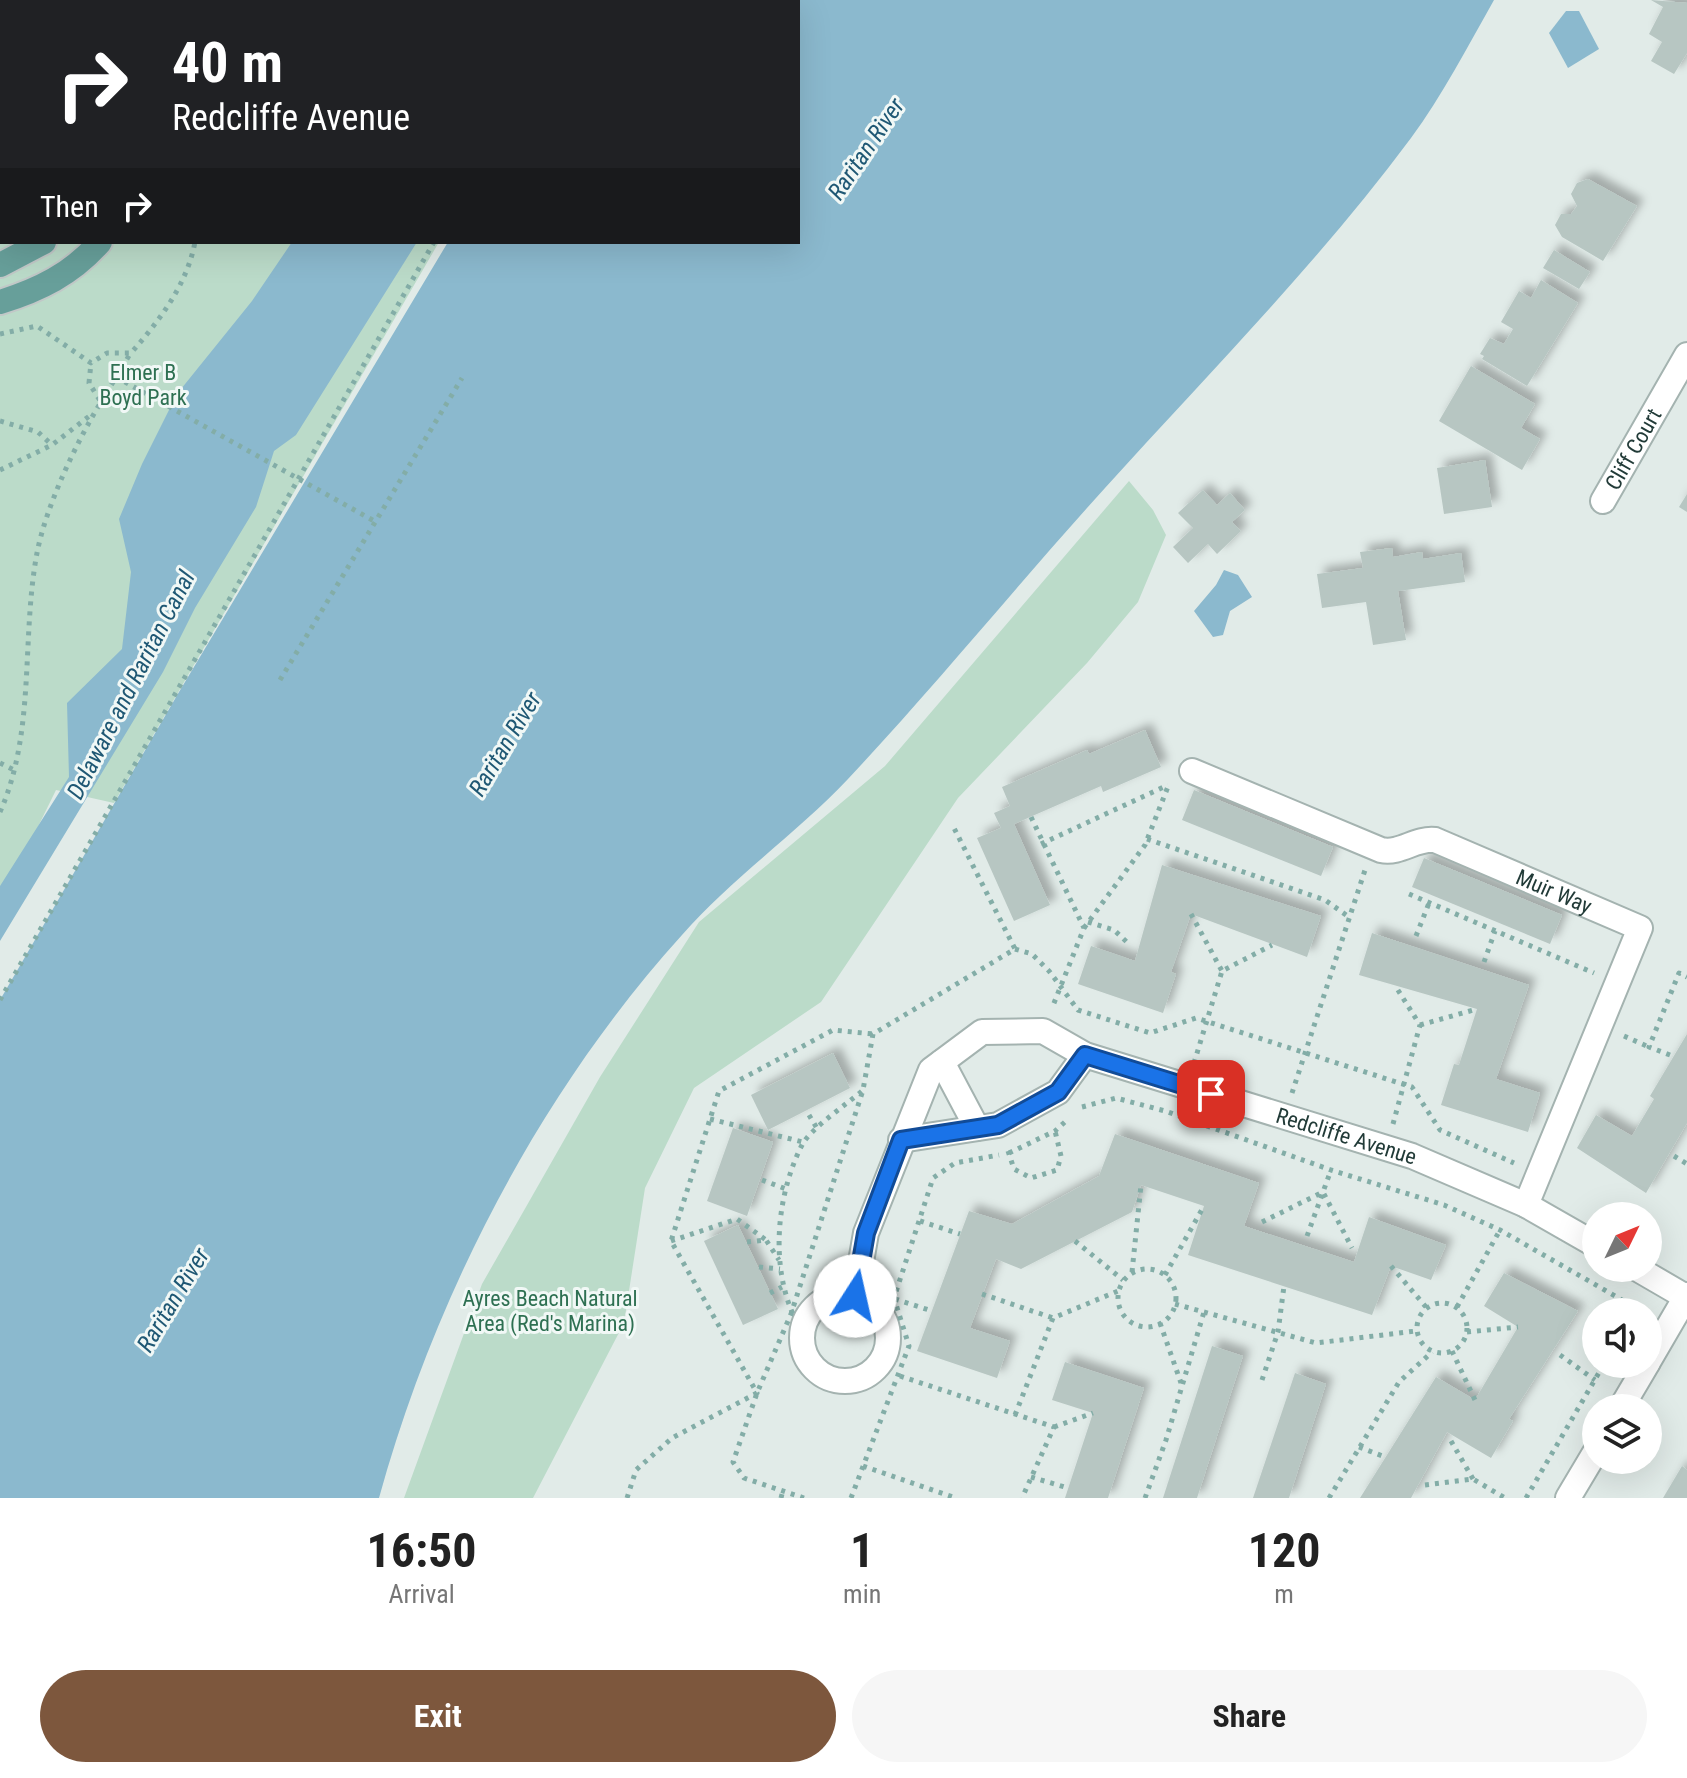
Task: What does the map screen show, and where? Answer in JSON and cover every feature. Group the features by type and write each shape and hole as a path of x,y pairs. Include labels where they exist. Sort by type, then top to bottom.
{"main road":[{"path":"0,265 40,244"},
{"path":"0,302 55,281 98,244"}],"street":[{"name":"Cliff Court","path":"1603,501 1687,355"},
{"name":"Muir Way","path":"1192,771 1391,852 1424,839 1435,840 1640,928 1526,1205"},
{"name":"Redcliffe Avenue","path":"1043,1031 1085,1055 1387,1148 1526,1205 1582,1237"},
{"path":"855,1296 866,1233 931,1070 982,1032 1043,1031"},
{"path":"901,1140 988,1127 1058,1092 1085,1055"},
{"path":"942,1062 988,1127"},
{"path":"1661,1282 1686,1296 1662,1338"},
{"path":"841,1295 855,1296 869,1301 886,1323 886,1352 869,1374 842,1381 816,1370 807,1359 797,1322 816,1306 841,1295"},
{"path":"1568,1498 1582,1474"}],"path":[{"path":"0,812 20,741 37,552 71,460 95,411 131,353 163,316 192,257 195,244"},
{"path":"0,1000 433,244"},
{"path":"0,334 37,326 91,363"},
{"path":"91,363 107,353 131,353"},
{"path":"91,363 89,383 101,402"},
{"path":"116,377 298,475 376,522"},
{"path":"280,680 462,378"},
{"path":"0,470 52,445 95,411"},
{"path":"0,421 38,432 52,445"},
{"path":"0,763 14,770"},
{"path":"1043,1031 1086,925 1147,839 1176,765 1192,771"},
{"path":"1041,844 1169,785"},
{"path":"1031,817 1041,844 1086,925"},
{"path":"954,828 1015,949 1032,954 1061,985 1078,1010 1150,1033 1170,1029 1191,1019 1206,1022 1404,1084 1412,1087 1440,1130 1512,1163 1521,1163"},
{"path":"1147,839 1325,900 1349,917"},
{"path":"1285,1115 1374,847"},
{"path":"1409,894 1601,976"},
{"path":"1416,936 1429,903"},
{"path":"1191,914 1222,971"},
{"path":"1086,925 1114,930 1130,945"},
{"path":"1484,962 1495,931"},
{"path":"1187,1086 1222,971 1272,945"},
{"path":"757,1393 671,1241 719,1091 833,1030 873,1034 1015,949"},
{"path":"1670,1055 1649,1047 1679,973 1687,977"},
{"path":"1387,1148 1420,1025 1396,987"},
{"path":"1420,1025 1477,1009"},
{"path":"804,1498 744,1478 733,1462 757,1393 797,1322 863,1090 873,1034"},
{"path":"797,1322 782,1287 780,1269 786,1189 803,1142 863,1090"},
{"path":"851,1498 909,1346 894,1298 933,1178 955,1163 1009,1153 1055,1131 1085,1104 1116,1098 1165,1111 1331,1170 1444,1205 1500,1230 1619,1298"},
{"path":"988,1127 1009,1153 1014,1169 1031,1178 1057,1170 1061,1156 1055,1131 1037,1104"},
{"path":"809,1115 818,1130"},
{"path":"710,1119 803,1142"},
{"path":"1674,1156 1687,1164"},
{"path":"1307,1236 1331,1170"},
{"path":"762,1180 786,1189"},
{"path":"1132,1272 1141,1185"},
{"path":"1262,1222 1323,1192"},
{"path":"1323,1192 1352,1248"},
{"path":"1165,1275 1204,1206"},
{"path":"671,1241 737,1219 766,1240 780,1261"},
{"path":"920,1221 960,1234"},
{"path":"1457,1307 1500,1230"},
{"path":"747,1242 766,1240"},
{"path":"1075,1241 1123,1280"},
{"path":"1391,1266 1426,1307"},
{"path":"759,1267 780,1269"},
{"path":"1149,1268 1165,1275 1174,1288 1175,1304 1160,1323 1142,1327 1125,1317 1117,1300 1118,1291 1123,1280 1132,1272 1149,1268"},
{"path":"1262,1380 1278,1332 1284,1286"},
{"path":"770,1293 782,1287"},
{"path":"982,1294 1053,1318 1118,1291"},
{"path":"894,1298 932,1311"},
{"path":"1329,1498 1399,1382 1432,1352 1452,1351 1465,1340 1466,1318 1457,1307 1441,1302 1426,1307 1418,1318 1416,1331 1419,1340 1432,1352"},
{"path":"1175,1304 1316,1343 1416,1331"},
{"path":"1145,1498 1204,1312"},
{"path":"1015,1415 1053,1318"},
{"path":"1160,1323 1182,1385"},
{"path":"1467,1332 1518,1327"},
{"path":"1452,1351 1475,1400"},
{"path":"1526,1498 1595,1380 1560,1355"},
{"path":"900,1376 1054,1427 1093,1413"},
{"path":"627,1498 636,1470 672,1438 757,1393"},
{"path":"1022,1498 1054,1427"},
{"path":"1451,1441 1473,1479 1505,1498"},
{"path":"1359,1447 1385,1457"},
{"path":"863,1466 956,1498"},
{"path":"1031,1477 1068,1488"},
{"path":"1425,1485 1473,1479"},
{"path":"781,1498 783,1490"}],"green space":[{"name":"Elmer B Boyd Park","path":"0,244 438,244 114,803 56,790 0,904"},
{"name":"Ayres Beach Natural Area (Red's Marina)","path":"1129,481 1153,510 1166,535 1138,602 1087,663 958,798 821,1002 694,1088 645,1188 624,1323 533,1498 404,1498 482,1284 600,1077 699,922 885,766"}],"water":[{"name":"Raritan River","path":"800,0 1494,0 1422,122 1301,273 1105,488 848,779 701,914 631,996 538,1129 498,1199 430,1346 379,1498 0,1498 0,1000 179,692 447,244 800,244"},
{"path":"1566,11 1579,11 1599,49 1568,68 1549,33"},
{"name":"Delaware and Raritan Canal","path":"291,244 416,244 296,435 274,451 256,507 195,608 163,672 0,941 0,886 69,777 67,703 122,649 131,572 119,519 177,394 252,301"},
{"path":"1224,570 1238,575 1252,597 1230,611 1223,635 1213,637 1194,611 1216,585"}],"building":[{"path":"1651,0 1687,3 1687,53 1674,74 1651,61 1662,42 1649,34 1663,7"},
{"path":"1588,179 1637,206 1603,261 1562,237 1555,225 1561,214 1571,214 1577,206 1571,194 1577,183"},
{"path":"1554,250 1590,272 1579,289 1543,268"},
{"path":"1541,280 1578,303 1527,386 1482,359 1484,356 1480,354 1490,338 1504,344 1513,329 1501,322 1519,291 1531,298"},
{"path":"1471,366 1535,404 1521,428 1540,439 1522,470 1439,421"},
{"path":"1485,460 1492,507 1444,514 1437,468"},
{"path":"1203,490 1217,505 1230,493 1245,510 1232,522 1241,531 1217,554 1208,544 1188,563 1173,547 1193,528 1178,513"},
{"path":"1687,494 1687,512 1679,507"},
{"path":"1392,548 1393,557 1422,552 1423,559 1461,553 1465,582 1398,591 1406,640 1373,645 1366,602 1322,608 1317,574 1363,568 1360,552"},
{"path":"1145,730 1161,767 1103,792 1101,786 1014,824 1050,905 1014,921 977,838 1001,828 994,813 1010,806 1002,787 1087,750 1089,754"},
{"path":"1194,790 1333,847 1321,876 1182,820"},
{"path":"1424,858 1562,915 1550,944 1412,887"},
{"path":"1162,865 1321,916 1307,957 1191,914 1171,972 1176,974 1163,1013 1078,984 1091,946 1135,961"},
{"path":"1372,933 1529,985 1496,1079 1540,1093 1528,1132 1441,1105 1454,1064 1459,1065 1477,1009 1359,975"},
{"path":"1687,1034 1687,1123 1646,1193 1577,1148 1596,1115 1632,1136 1654,1099 1650,1096"},
{"path":"833,1053 850,1088 768,1130 751,1095"},
{"path":"733,1128 773,1142 747,1216 707,1201"},
{"path":"1115,1134 1259,1183 1244,1226 1354,1262 1369,1217 1446,1245 1431,1280 1391,1266 1372,1315 1188,1255 1204,1206 1141,1185 1132,1212 1021,1269 996,1259 970,1328 1010,1341 997,1378 917,1351 969,1211 1012,1224 1099,1176"},
{"path":"738,1225 778,1309 743,1325 704,1241"},
{"path":"1504,1273 1578,1311 1509,1419 1513,1421 1491,1458 1447,1432 1411,1498 1360,1498 1436,1377 1475,1400 1518,1327 1484,1306"},
{"path":"1212,1346 1243,1356 1197,1498 1163,1498"},
{"path":"1065,1362 1144,1388 1108,1498 1065,1498 1093,1413 1052,1400"},
{"path":"1295,1373 1326,1384 1289,1498 1253,1498"},
{"path":"1682,1466 1687,1470 1687,1498 1663,1498"}],"route":[{"path":"855,1296 866,1233 901,1140 998,1125 1058,1092 1085,1055 1211,1094"}]}
